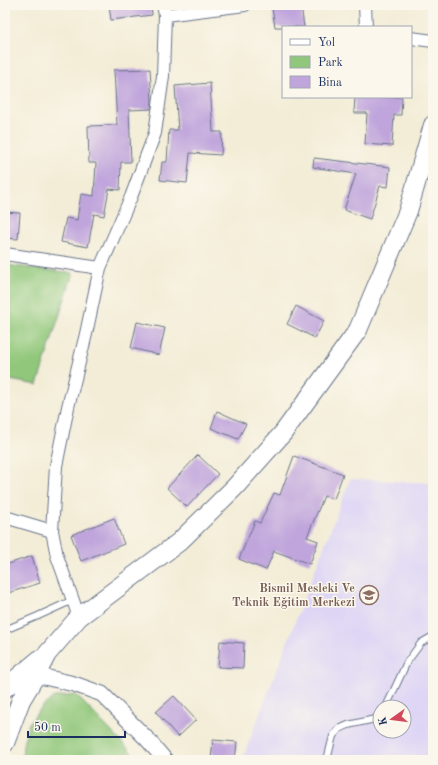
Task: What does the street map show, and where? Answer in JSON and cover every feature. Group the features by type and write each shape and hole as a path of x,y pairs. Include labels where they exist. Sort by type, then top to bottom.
{"main road":[{"path":"5,689 47,654 79,617 179,542 235,487 283,433 358,330 408,211 433,125"},
{"path":"5,743 20,700 47,654"}],"street":[{"path":"79,617 57,556 52,531 56,466 100,268 131,197 155,133 163,76 164,10 245,5"},
{"path":"364,5 366,26"},
{"path":"412,38 433,41"},
{"path":"5,254 100,268"},
{"path":"5,517 52,531"},
{"path":"5,689 36,675 74,684 102,694 148,740 165,760"}],"lane":[{"path":"5,630 73,600"},
{"path":"390,699 407,662 421,643 433,636"},
{"path":"327,760 333,736 339,729 348,725 372,720"}],"shaded area":[{"name":"Bismil Mesleki Ve Teknik Eğitim Merkezi","path":"350,479 433,483 433,760 242,760"}],"green space":[{"path":"5,265 73,273 37,385 5,379"},
{"path":"76,695 139,760 22,760 23,745 29,723 42,707 54,697"}],"building":[{"path":"109,5 151,5 152,15 111,20"},
{"path":"301,5 304,26 275,27 272,8"},
{"path":"150,69 151,109 129,110 131,162 121,162 120,190 109,189 104,216 94,214 88,247 61,242 66,218 77,220 81,194 94,196 96,163 89,163 88,126 117,125 114,70"},
{"path":"210,83 213,132 222,132 221,155 190,153 187,183 160,180 162,162 167,162 169,130 178,130 175,86"},
{"path":"355,98 402,98 401,115 394,115 392,146 365,144 367,113 354,113"},
{"path":"314,158 390,167 388,187 380,186 370,219 344,210 356,174 313,167"},
{"path":"5,212 20,213 18,239 5,238"},
{"path":"296,306 324,321 315,338 287,324"},
{"path":"137,322 165,328 159,355 131,348"},
{"path":"217,411 246,424 238,439 211,428"},
{"path":"198,455 218,474 187,507 167,488"},
{"path":"294,456 343,474 334,499 324,496 307,537 318,541 310,564 274,551 266,570 239,559 255,521 260,523 274,493 280,495"},
{"path":"114,518 124,544 81,561 71,535"},
{"path":"32,556 40,583 5,594 5,565"},
{"path":"220,641 244,643 243,668 218,667"},
{"path":"174,696 196,720 178,737 156,712"},
{"path":"213,740 237,742 235,760 211,760"}],"place":[{"name":"Bismil Mesleki Ve Teknik Eğitim Merkezi","path":"369,595"}]}
